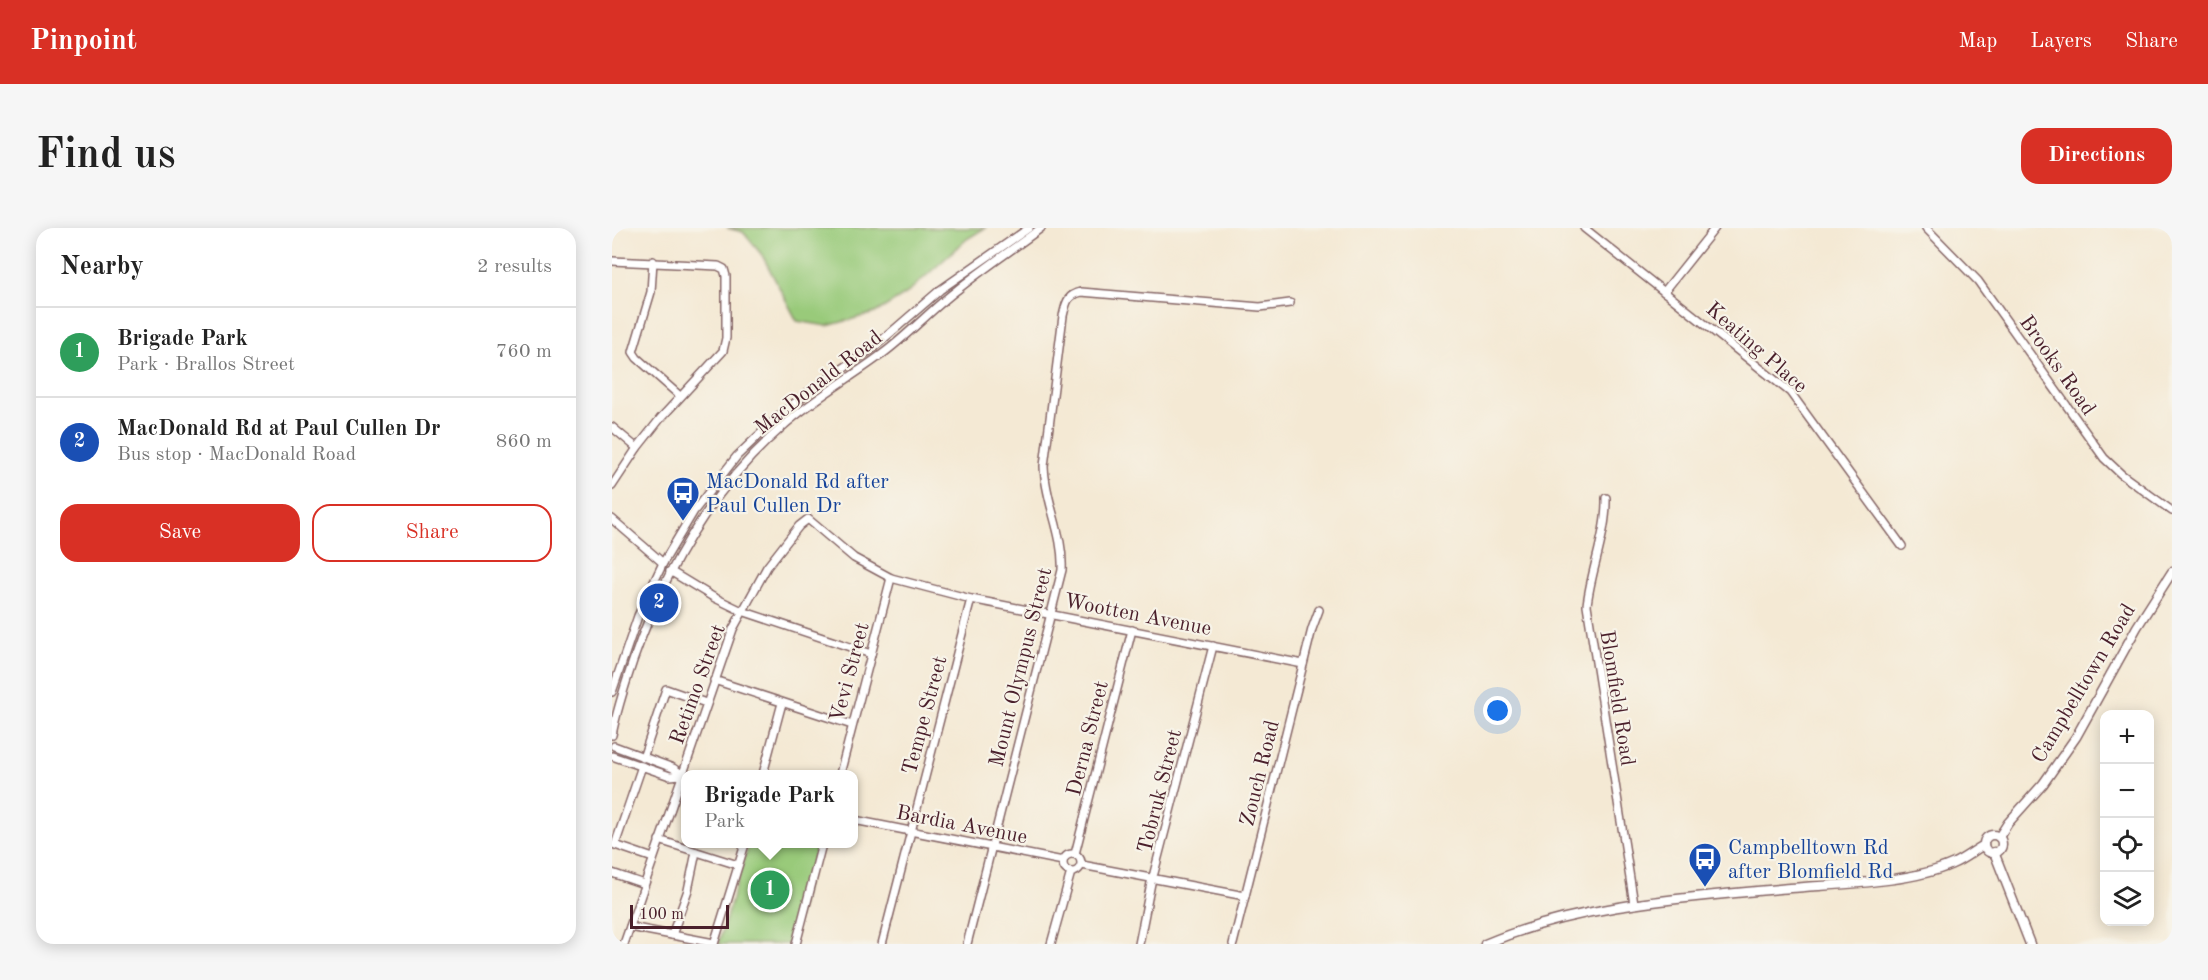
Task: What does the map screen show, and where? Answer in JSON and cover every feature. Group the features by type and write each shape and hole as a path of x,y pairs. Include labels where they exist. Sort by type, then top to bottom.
{"main road":[{"name":"Campbelltown Road","path":"1999,837 2008,823 2043,784 2076,737 2172,572"},
{"path":"1990,835 1999,837 2001,847 1994,852 1989,852 1984,845 1985,839 1990,835"},
{"path":"1485,944 1588,911 1634,904 1912,875 1952,864 1984,845"},
{"path":"1994,852 2030,944"}],"street":[{"name":"MacDonald Road","path":"612,692 638,616 663,563 694,511 737,456 807,393 886,338 940,290 1029,228"},
{"name":"MacDonald Road","path":"612,756 614,718 652,609 670,571 704,515 742,466 780,428 816,399 885,352 955,291 1041,228"},
{"name":"Keating Place","path":"1584,228 1790,392 1902,546"},
{"path":"1664,292 1715,228"},
{"name":"Brooks Road","path":"1926,228 1978,281 2104,458 2121,474 2172,511"},
{"path":"612,261 653,261 718,266 726,272 726,338 723,351 680,396 637,448 612,486"},
{"path":"653,261 648,302 633,352 680,396"},
{"name":"Mount Olympus Street","path":"966,944 1062,570 1063,555 1047,490 1044,466 1063,316 1068,297 1081,292 1260,307 1290,303"},
{"path":"612,427 637,448"},
{"name":"Blomfield Road","path":"1606,498 1606,514 1587,605 1634,904"},
{"path":"612,519 663,563"},
{"name":"Wootten Avenue","path":"808,519 842,549 891,578 971,599 1303,664"},
{"name":"Retimo Street","path":"686,770 714,680 742,611 780,550 799,526 808,519"},
{"path":"670,571 713,597 742,611 871,654"},
{"name":"Vevi Street","path":"841,770 891,578"},
{"name":"Tempe Street","path":"882,944 971,599"},
{"name":"Zouch Road","path":"1233,944 1312,629 1319,610"},
{"name":"Derna Street","path":"1075,854 1132,630"},
{"name":"Tobruk Street","path":"1139,944 1152,878 1213,646"},
{"path":"714,680 852,725"},
{"path":"653,858 615,845 666,689 706,703"},
{"path":"765,770 782,703"},
{"path":"613,740 642,762"},
{"path":"612,756 673,768 681,774"},
{"name":"Retimo Street","path":"624,944 659,840 681,784"},
{"name":"Bardia Avenue","path":"858,821 1063,861"},
{"path":"659,840 681,847"},
{"path":"684,848 738,865"},
{"path":"630,927 714,944 743,848"},
{"path":"796,944 821,848"},
{"path":"672,935 688,890 696,852"},
{"path":"1075,854 1080,857 1082,865 1079,870 1071,872 1066,870 1063,861 1066,856 1075,854"},
{"path":"1082,865 1245,896"},
{"path":"1051,944 1071,872"},
{"path":"612,873 644,884"}],"green space":[{"path":"727,228 985,228 967,239 906,294 875,313 827,326 797,321 762,255 743,232"},
{"path":"748,848 816,848 791,944 718,944"}],"place":[{"name":"MacDonald Rd after Paul Cullen Dr","path":"683,522"},
{"name":"MacDonald Rd at Paul Cullen Dr","path":"659,603"},
{"name":"Campbelltown Rd after Blomfield Rd","path":"1705,888"},
{"name":"Brigade Park","path":"770,890"}]}
